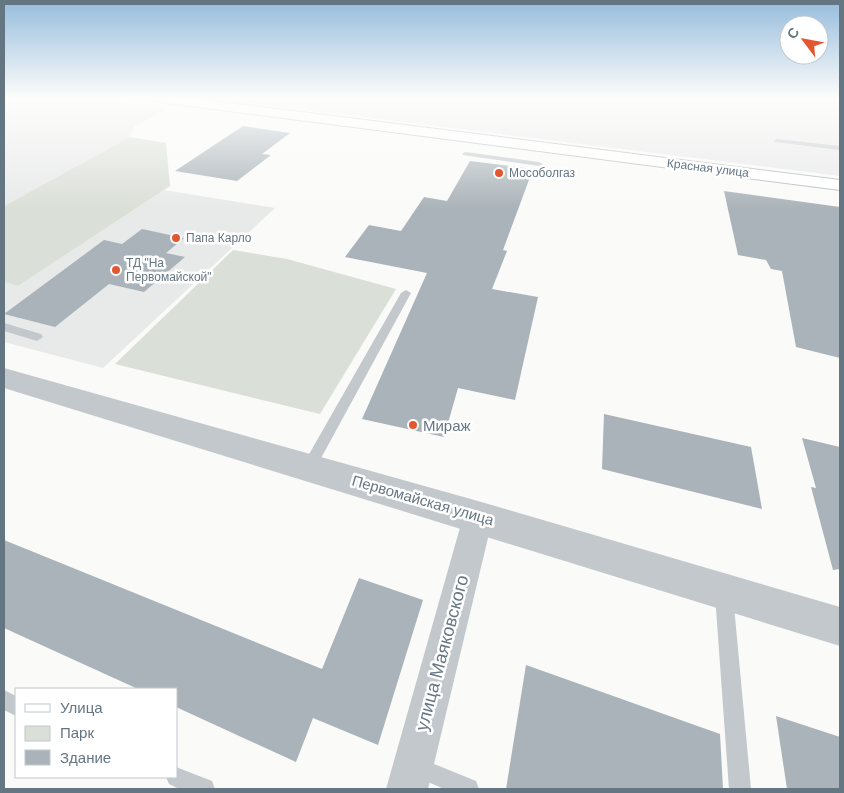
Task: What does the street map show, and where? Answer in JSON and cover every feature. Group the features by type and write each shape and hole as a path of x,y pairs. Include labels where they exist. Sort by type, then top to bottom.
{"main road":[{"name":"Красная улица","path":"451,135 840,185"}],"street":[{"name":"Первомайская улица","path":"4,378 478,516 840,627"},
{"name":"улица Маяковского","path":"410,777 478,516"}],"lane":[{"path":"475,138 463,157 539,164"},
{"path":"777,141 840,148"},
{"path":"309,467 406,293"},
{"path":"4,327 37,337"},
{"path":"723,590 740,789"},
{"path":"410,777 468,789"},
{"path":"178,778 204,789"}],"shaded area":[{"path":"4,135 131,135 130,137 4,206"},
{"path":"509,135 840,135 840,176"},
{"path":"164,190 275,208 103,368 4,342 4,282 18,286"}],"green space":[{"path":"130,137 166,143 170,186 18,286 4,282 4,206"},
{"path":"233,250 287,259 396,289 320,414 115,364"}],"building":[{"path":"229,135 287,135 262,154 271,155 237,181 175,171"},
{"path":"470,161 533,169 503,250 507,251 492,289 538,297 515,400 458,388 444,437 362,419 427,273 345,257 369,225 401,231 424,197 447,201"},
{"path":"724,191 840,207 840,358 796,347 782,271 771,269 766,260 738,255"},
{"name":"ТД \"На Первомайской\"","path":"142,229 184,238 166,253 185,257 144,292 109,284 55,327 4,314 104,240 122,244"},
{"path":"604,414 751,447 762,509 602,469"},
{"path":"802,438 840,447 840,569 833,570 811,487 816,488"},
{"path":"4,540 322,669 359,578 423,600 378,745 313,718 296,762 178,708 178,688 136,688 4,628"},
{"path":"526,665 720,734 723,789 506,789"},
{"path":"776,716 840,737 840,789 787,789"}],"place":[{"name":"Мособолгаз","path":"499,173"},
{"name":"Папа Карло","path":"176,238"},
{"name":"ТД \"На Первомайской\"","path":"116,270"},
{"name":"Мираж","path":"413,425"}]}
